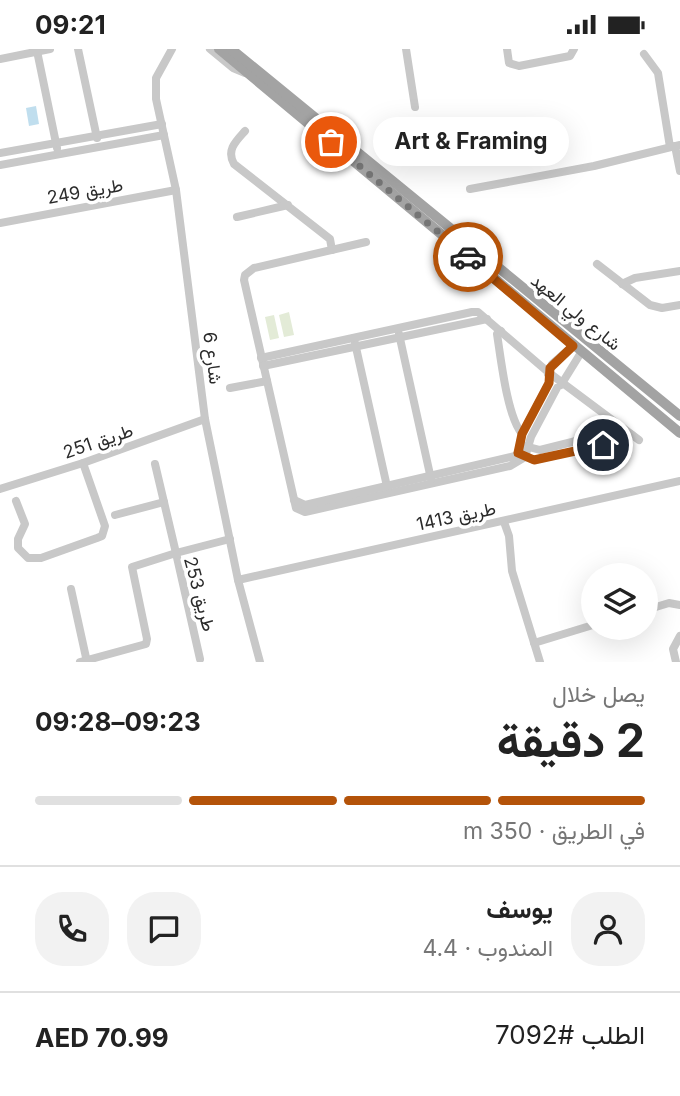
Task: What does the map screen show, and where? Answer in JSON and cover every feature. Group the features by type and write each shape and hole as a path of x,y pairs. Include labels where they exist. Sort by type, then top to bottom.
{"main road":[{"name":"شارع ولي العهد","path":"219,49 577,348 677,420"},
{"name":"شارع ولي العهد","path":"231,49 662,400 677,420"},
{"path":"577,348 583,346 611,367 633,378"},
{"path":"662,400 680,401"}],"street":[{"path":"0,59 50,49"},
{"path":"78,49 99,146"},
{"name":"شارع 6","path":"172,49 156,78 156,99 176,190 205,419 238,580 260,662"},
{"path":"166,58 181,49"},
{"path":"210,49 233,68 248,74"},
{"path":"406,49 415,107"},
{"path":"507,49 509,63 519,66 570,56 574,49"},
{"path":"37,51 58,154"},
{"path":"644,54 658,73 680,171"},
{"path":"0,153 162,124"},
{"path":"245,131 232,145 231,159 330,239 332,250"},
{"path":"0,165 164,135"},
{"path":"470,189 594,166 675,146"},
{"name":"طريق 249","path":"0,223 176,190"},
{"path":"237,217 288,205"},
{"path":"366,242 254,268 245,275 244,285 294,500 305,505 431,480 506,460 523,451 540,450 600,435 618,425"},
{"path":"597,264 654,307 680,305"},
{"path":"622,284 635,278 680,271"},
{"path":"262,362 398,332 487,319 501,331 548,372 560,385 636,438 534,460 523,451 522,434 513,418 497,334 501,331"},
{"path":"398,332 431,480"},
{"path":"355,342 387,490"},
{"path":"522,434 549,383 548,372 552,364 577,348"},
{"path":"523,451 560,385 577,348"},
{"path":"230,388 267,381"},
{"path":"549,383 560,385"},
{"name":"طريق 251","path":"0,489 83,463 205,419"},
{"path":"16,501 25,524 18,538 18,548 28,558 41,558 102,535 105,526 83,463"},
{"path":"155,464 176,553 230,539"},
{"name":"طريق 1413","path":"238,580 680,481"},
{"path":"115,515 164,502"},
{"path":"504,522 509,535 512,571 540,662"},
{"name":"طريق 253","path":"71,589 85,661 146,644 132,567 176,553 200,659"},
{"path":"658,606 669,603 680,605"},
{"path":"534,643 581,629"},
{"path":"676,662 673,649 680,636"}],"green space":[{"path":"289,312 294,335 284,337 279,315"},
{"path":"274,315 279,338 270,340 265,317"}],"water":[{"path":"36,106 39,124 29,126 26,108"}],"way so far":[{"path":"331,142 468,257"}],"place":[{"name":"Art & Framing","path":"331,142"}],"route":[{"path":"468,257 573,346 552,364 548,372 549,383 522,434 518,453 534,460 603,445"}]}
